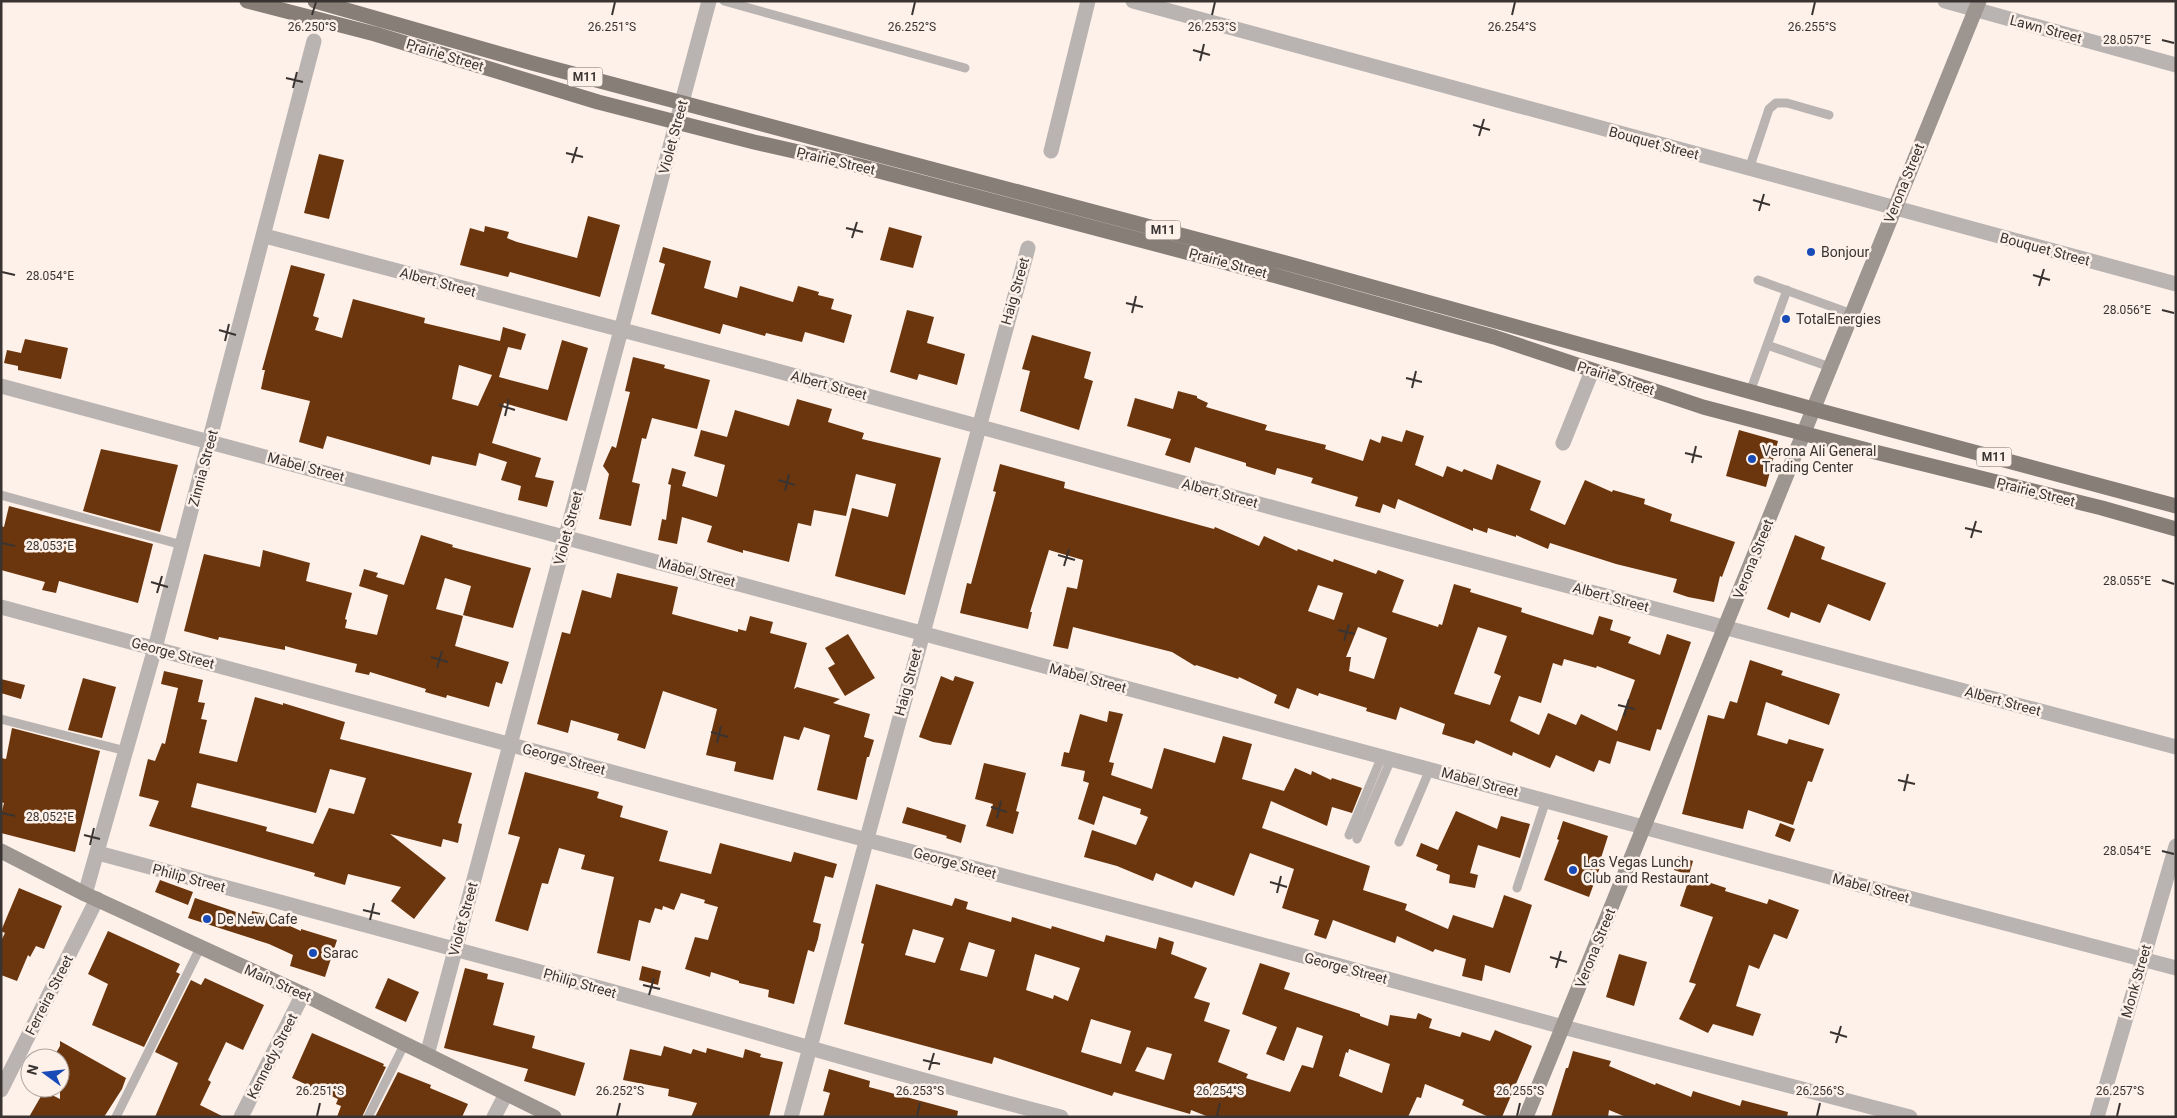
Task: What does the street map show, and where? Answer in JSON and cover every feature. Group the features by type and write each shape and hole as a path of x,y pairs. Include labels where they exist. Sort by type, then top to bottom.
{"main road":[{"name":"Prairie Street","path":"247,1 375,34 598,102 754,142 856,165 1269,274 1494,337 1704,407 2102,508 2176,529"},
{"name":"Prairie Street","path":"316,1 682,103 1276,260 1812,409 2176,506"},
{"name":"Verona Street","path":"1526,1117 1812,409 1978,5"},
{"name":"Main Street","path":"1,851 91,897 303,994 554,1117"}],"street":[{"name":"Violet Street","path":"427,1055 709,1"},
{"path":"1051,151 1088,1"},
{"name":"Bouquet Street","path":"1132,1 2176,284"},
{"name":"Lawn Street","path":"1945,1 1978,5 2176,65"},
{"name":"Zinnia Street","path":"91,897 98,854 210,441 314,41"},
{"name":"Albert Street","path":"264,236 978,426 1285,511 2176,747"},
{"name":"Haig Street","path":"791,1117 865,839 1028,248"},
{"path":"1563,443 1592,371"},
{"name":"Mabel Street","path":"1,386 921,634 2176,968"},
{"name":"George Street","path":"1,607 1201,928 1563,1027 1910,1117"},
{"name":"Monk Street","path":"2097,1117 2176,846"},
{"name":"Philip Street","path":"98,854 455,948 809,1046 928,1083 1061,1117"},
{"name":"Ferreira Street","path":"1,1090 91,897"},
{"name":"Kennedy Street","path":"241,1117 303,994"},
{"path":"494,1117 506,1094"}],"lane":[{"path":"724,1 965,68"},
{"path":"1749,169 1769,109 1776,102 1828,114"},
{"path":"1758,280 1852,314"},
{"path":"1750,392 1787,290"},
{"path":"1767,345 1830,367"},
{"path":"1,495 182,545"},
{"path":"1,718 126,751"},
{"path":"1353,837 1386,758"},
{"path":"1400,842 1430,769"},
{"path":"1517,888 1546,800"},
{"path":"116,1117 200,948"},
{"path":"368,1117 405,1043"}],"building":[{"path":"319,154 344,160 329,219 304,213"},
{"path":"588,216 620,225 600,297 510,272 508,277 460,265 470,228 484,232 485,226 509,232 507,238 517,242 577,258"},
{"path":"889,227 922,236 913,268 880,260"},
{"path":"663,247 711,261 704,288 737,298 740,286 793,302 798,286 819,292 818,295 834,299 831,309 852,315 844,343 805,332 802,342 766,333 765,336 723,324 720,334 651,314 665,264 659,262"},
{"path":"291,265 325,274 313,316 319,318 315,330 342,338 353,299 425,318 424,323 500,341 503,327 526,334 521,350 508,347 499,377 548,390 562,340 588,348 567,421 504,403 492,443 541,458 535,477 554,481 547,507 518,500 521,486 501,480 507,462 479,453 476,466 432,456 430,465 327,436 323,449 299,442 310,401 261,389 265,370 262,370","holes":["459,365 492,375 478,406 452,399"]},
{"path":"907,310 934,317 927,343 965,354 957,385 919,374 917,380 890,372"},
{"path":"1032,335 1091,352 1084,378 1093,381 1079,430 1020,411 1030,371 1022,369"},
{"path":"25,339 68,348 61,379 18,370 18,366 4,363 7,350 21,353"},
{"path":"633,357 665,365 664,368 710,380 697,429 652,418 646,439 642,438 632,482 640,484 631,526 599,519 609,474 603,466 612,446 616,448 630,392 625,391"},
{"path":"1178,391 1197,396 1197,398 1208,403 1206,407 1267,425 1265,430 1326,445 1325,449 1363,461 1370,439 1380,443 1382,436 1402,442 1406,430 1424,436 1415,465 1443,477 1447,466 1462,472 1464,469 1492,480 1497,464 1541,481 1530,510 1565,525 1585,480 1612,492 1613,490 1645,499 1644,504 1672,514 1670,521 1735,542 1722,577 1720,576 1714,602 1673,592 1677,579 1616,564 1550,543 1548,549 1516,535 1516,537 1488,528 1487,533 1473,528 1473,531 1398,499 1395,509 1383,504 1380,513 1355,506 1358,497 1311,483 1313,478 1277,468 1275,475 1246,466 1246,463 1195,447 1190,463 1165,455 1171,439 1127,426 1135,398 1173,409"},
{"path":"797,399 832,409 828,422 864,433 862,439 941,458 905,595 835,576 852,508 888,517 896,484 856,474 846,516 814,510 811,526 798,523 789,562 743,550 743,553 707,542 712,526 682,517 677,544 658,540 662,519 666,520 671,485 668,484 672,468 686,472 682,486 717,497 725,465 694,456 701,430 727,437 735,410 789,426"},
{"name":"Verona Ali General Trading Center","path":"1739,430 1778,441 1766,487 1726,476"},
{"path":"101,449 178,465 160,532 83,511"},
{"path":"1000,464 1065,482 1064,488 1214,529 1215,527 1259,546 1264,536 1297,551 1298,549 1333,562 1334,559 1376,574 1378,570 1404,580 1392,612 1438,627 1439,624 1442,625 1454,584 1471,589 1470,592 1522,608 1521,612 1593,635 1599,616 1613,620 1610,630 1631,637 1628,643 1660,655 1667,634 1691,642 1661,730 1657,729 1650,751 1617,741 1610,764 1599,760 1594,772 1556,755 1550,768 1513,752 1512,756 1476,740 1474,744 1442,734 1445,724 1400,707 1396,720 1366,711 1367,708 1319,693 1318,696 1297,688 1289,709 1274,703 1277,695 1239,677 1238,679 1195,666 1172,652 1073,627 1068,649 1053,646 1067,587 1077,589 1083,560 1049,550 1030,612 1032,612 1028,629 960,613 967,583 971,584 996,492 993,491","holes":["1318,585 1343,593 1334,620 1308,611","1358,627 1387,638 1374,679 1349,671 1351,657 1346,657","1478,627 1507,636 1494,673 1501,676 1490,705 1454,694","1564,659 1596,668 1597,666 1635,680 1617,731 1581,714 1576,725 1548,713 1539,735 1510,721 1519,696 1541,703 1553,663 1562,666"]},
{"path":"9,506 153,544 138,603 59,581 56,593 42,590 45,582 1,570 1,526 4,527"},
{"path":"421,535 453,545 452,547 531,568 513,628 463,615 471,586 445,578 436,609 463,616 455,646 509,662 502,684 496,682 489,707 447,695 446,698 425,692 426,689 370,672 369,675 355,672 357,664 285,646 285,650 219,637 218,640 184,631 204,554 260,567 263,550 310,563 306,581 352,593 345,619 347,620 345,628 377,635 388,595 359,586 364,569 378,573 376,577 404,585"},
{"path":"1795,535 1825,547 1821,559 1886,583 1870,621 1828,604 1820,623 1791,612 1789,618 1767,609"},
{"path":"617,573 678,587 672,614 738,632 738,629 746,631 750,616 773,622 770,633 807,643 794,689 797,687 840,699 833,703 870,714 864,737 874,740 869,757 867,757 857,800 817,790 830,735 804,727 799,740 784,736 773,780 734,771 736,762 706,755 717,709 663,691 645,749 617,740 619,734 571,720 568,733 537,724 562,632 570,634 582,590 611,598"},
{"path":"848,634 875,678 845,696 828,668 835,664 825,648"},
{"path":"1750,660 1783,671 1781,675 1840,694 1829,725 1766,702 1757,735 1787,744 1789,739 1824,749 1812,782 1808,781 1793,825 1748,810 1743,829 1682,814 1708,715 1724,719 1730,701 1737,703"},
{"path":"164,671 203,680 198,702 205,703 201,719 207,720 199,753 237,762 255,697 283,705 283,703 345,722 340,739 472,773 458,823 462,824 458,843 443,839 441,847 390,834 446,878 414,919 391,901 401,887 348,874 345,885 314,876 315,873 149,826 159,801 139,796 148,759 155,761 162,743 165,744 178,688 161,684","holes":["330,769 366,778 354,814 329,808 313,844 266,831 267,827 191,807 197,783 316,813"]},
{"path":"941,676 953,681 955,676 974,682 951,745 919,737"},
{"path":"83,678 116,687 102,738 68,730"},
{"path":"1,679 25,685 21,699 1,693"},
{"path":"1109,711 1123,714 1109,762 1114,763 1111,775 1152,789 1164,748 1215,763 1223,736 1252,744 1242,779 1284,791 1295,768 1311,775 1312,771 1331,780 1332,778 1362,788 1352,813 1332,807 1327,826 1271,801 1262,828 1370,866 1363,890 1407,904 1405,910 1448,929 1453,915 1493,928 1504,895 1532,905 1510,973 1485,965 1482,981 1462,976 1466,959 1435,949 1433,952 1397,936 1395,943 1333,920 1326,939 1314,935 1319,920 1282,908 1294,869 1250,853 1234,896 1195,881 1192,888 1156,873 1153,881 1117,866 1084,857 1092,830 1136,845 1148,817 1140,814 1141,809 1103,796 1094,825 1078,819 1089,783 1083,781 1085,771 1061,766 1064,752 1069,753 1080,714 1107,722"},
{"path":"12,728 100,751 75,852 1,833 1,815 4,803 1,802 1,758 6,759"},
{"path":"984,763 1026,773 1016,811 1019,812 1013,834 986,826 993,804 975,799"},
{"path":"525,772 599,792 597,798 623,806 620,817 668,831 659,861 711,874 720,843 791,862 794,852 837,864 833,878 825,876 813,922 821,924 818,939 814,952 808,950 794,1004 768,997 769,990 739,983 739,981 711,972 710,977 685,969 695,937 708,940 718,907 704,903 705,900 681,893 674,910 663,906 662,910 655,908 650,923 639,920 630,961 597,953 614,877 581,869 585,855 559,848 548,884 542,883 528,931 495,921 520,837 508,834"},
{"path":"907,807 966,825 961,843 946,838 947,836 902,823"},
{"path":"1456,811 1497,829 1501,816 1530,824 1520,858 1478,845 1470,873 1478,875 1475,888 1449,883 1450,875 1436,870 1438,865 1416,856 1421,843 1438,850"},
{"name":"Las Vegas Lunch Club and Restaurant","path":"1563,821 1608,836 1601,858 1603,859 1589,897 1544,880 1559,840 1557,839"},
{"path":"1780,823 1795,829 1790,842 1775,836"},
{"path":"1678,856 1693,861 1689,875 1674,870"},
{"path":"1690,876 1726,888 1725,891 1767,904 1769,899 1799,910 1787,939 1774,934 1759,969 1749,965 1736,1006 1761,1014 1753,1036 1713,1024 1708,1033 1679,1019 1696,984 1689,982 1713,917 1680,906"},
{"path":"160,880 193,892 188,905 155,892"},
{"path":"876,884 952,906 955,898 968,902 966,909 1011,922 1012,917 1051,929 1052,926 1104,942 1106,935 1156,949 1159,937 1174,942 1171,954 1207,968 1194,998 1210,1003 1204,1021 1230,1030 1218,1062 1248,1074 1246,1078 1290,1092 1302,1065 1313,1068 1323,1036 1297,1027 1284,1061 1266,1054 1277,1027 1242,1014 1260,963 1290,973 1284,989 1360,1014 1360,1016 1388,1026 1390,1015 1416,1019 1418,1013 1432,1019 1429,1028 1460,1037 1462,1032 1490,1041 1495,1030 1532,1046 1502,1117 1489,1117 1462,1105 1464,1100 1425,1084 1421,1098 1417,1097 1408,1117 1209,1117 1191,1110 1190,1114 1114,1092 1112,1096 994,1057 992,1064 844,1024 864,944 861,943","holes":["913,929 944,938 935,963 905,955","969,942 995,950 987,977 960,970","1035,954 1080,968 1068,1001 1054,995 1053,999 1026,990","1091,1019 1131,1031 1121,1064 1081,1052","1147,1047 1172,1054 1164,1080 1135,1071","1349,1049 1390,1064 1382,1093 1339,1076 1346,1052 1348,1053"]},
{"path":"19,888 62,906 44,949 36,946 30,957 28,955 17,981 1,975 1,941 5,933 1,931"},
{"path":"195,898 251,917 252,911 273,916 272,918 301,931 301,929 337,940 325,977 290,966 293,955 269,944 188,918"},
{"path":"108,931 180,964 176,972 180,974 144,1047 92,1025 108,984 88,974"},
{"path":"1619,954 1647,962 1634,1006 1606,997"},
{"path":"642,966 661,971 658,985 639,980"},
{"path":"465,968 488,974 487,979 504,983 493,1025 535,1036 532,1048 585,1063 575,1096 524,1081 528,1069 444,1048"},
{"path":"205,978 264,1005 243,1050 226,1042 208,1080 211,1082 200,1105 224,1117 155,1117 178,1063 155,1052 191,980 201,985"},
{"path":"388,978 419,992 406,1022 375,1008"},
{"path":"312,1033 384,1064 383,1066 386,1067 362,1117 337,1117 341,1106 336,1104 338,1099 292,1078"},
{"path":"60,1041 126,1078 122,1089 104,1117 29,1117 40,1098 70,1098 70,1048 59,1048"},
{"path":"664,1046 691,1054 693,1049 706,1053 707,1048 743,1058 745,1049 761,1054 760,1057 783,1062 769,1117 691,1117 697,1103 668,1096 669,1089 623,1080 630,1049 661,1056"},
{"path":"1573,1051 1611,1061 1609,1066 1655,1085 1656,1083 1691,1097 1693,1091 1740,1106 1742,1100 1788,1112 1787,1117 1626,1117 1609,1110 1608,1117 1551,1117"},
{"path":"829,1069 870,1081 869,1087 958,1111 957,1117 823,1117 830,1093 823,1091"},
{"path":"398,1072 431,1085 430,1088 468,1104 462,1117 375,1117"}],"place":[{"name":"Bonjour","path":"1811,252"},
{"name":"TotalEnergies","path":"1786,319"},
{"name":"Verona Ali General Trading Center","path":"1752,459"},
{"name":"Las Vegas Lunch Club and Restaurant","path":"1573,870"},
{"name":"De New Cafe","path":"207,919"},
{"name":"Sarac","path":"313,953"}]}
